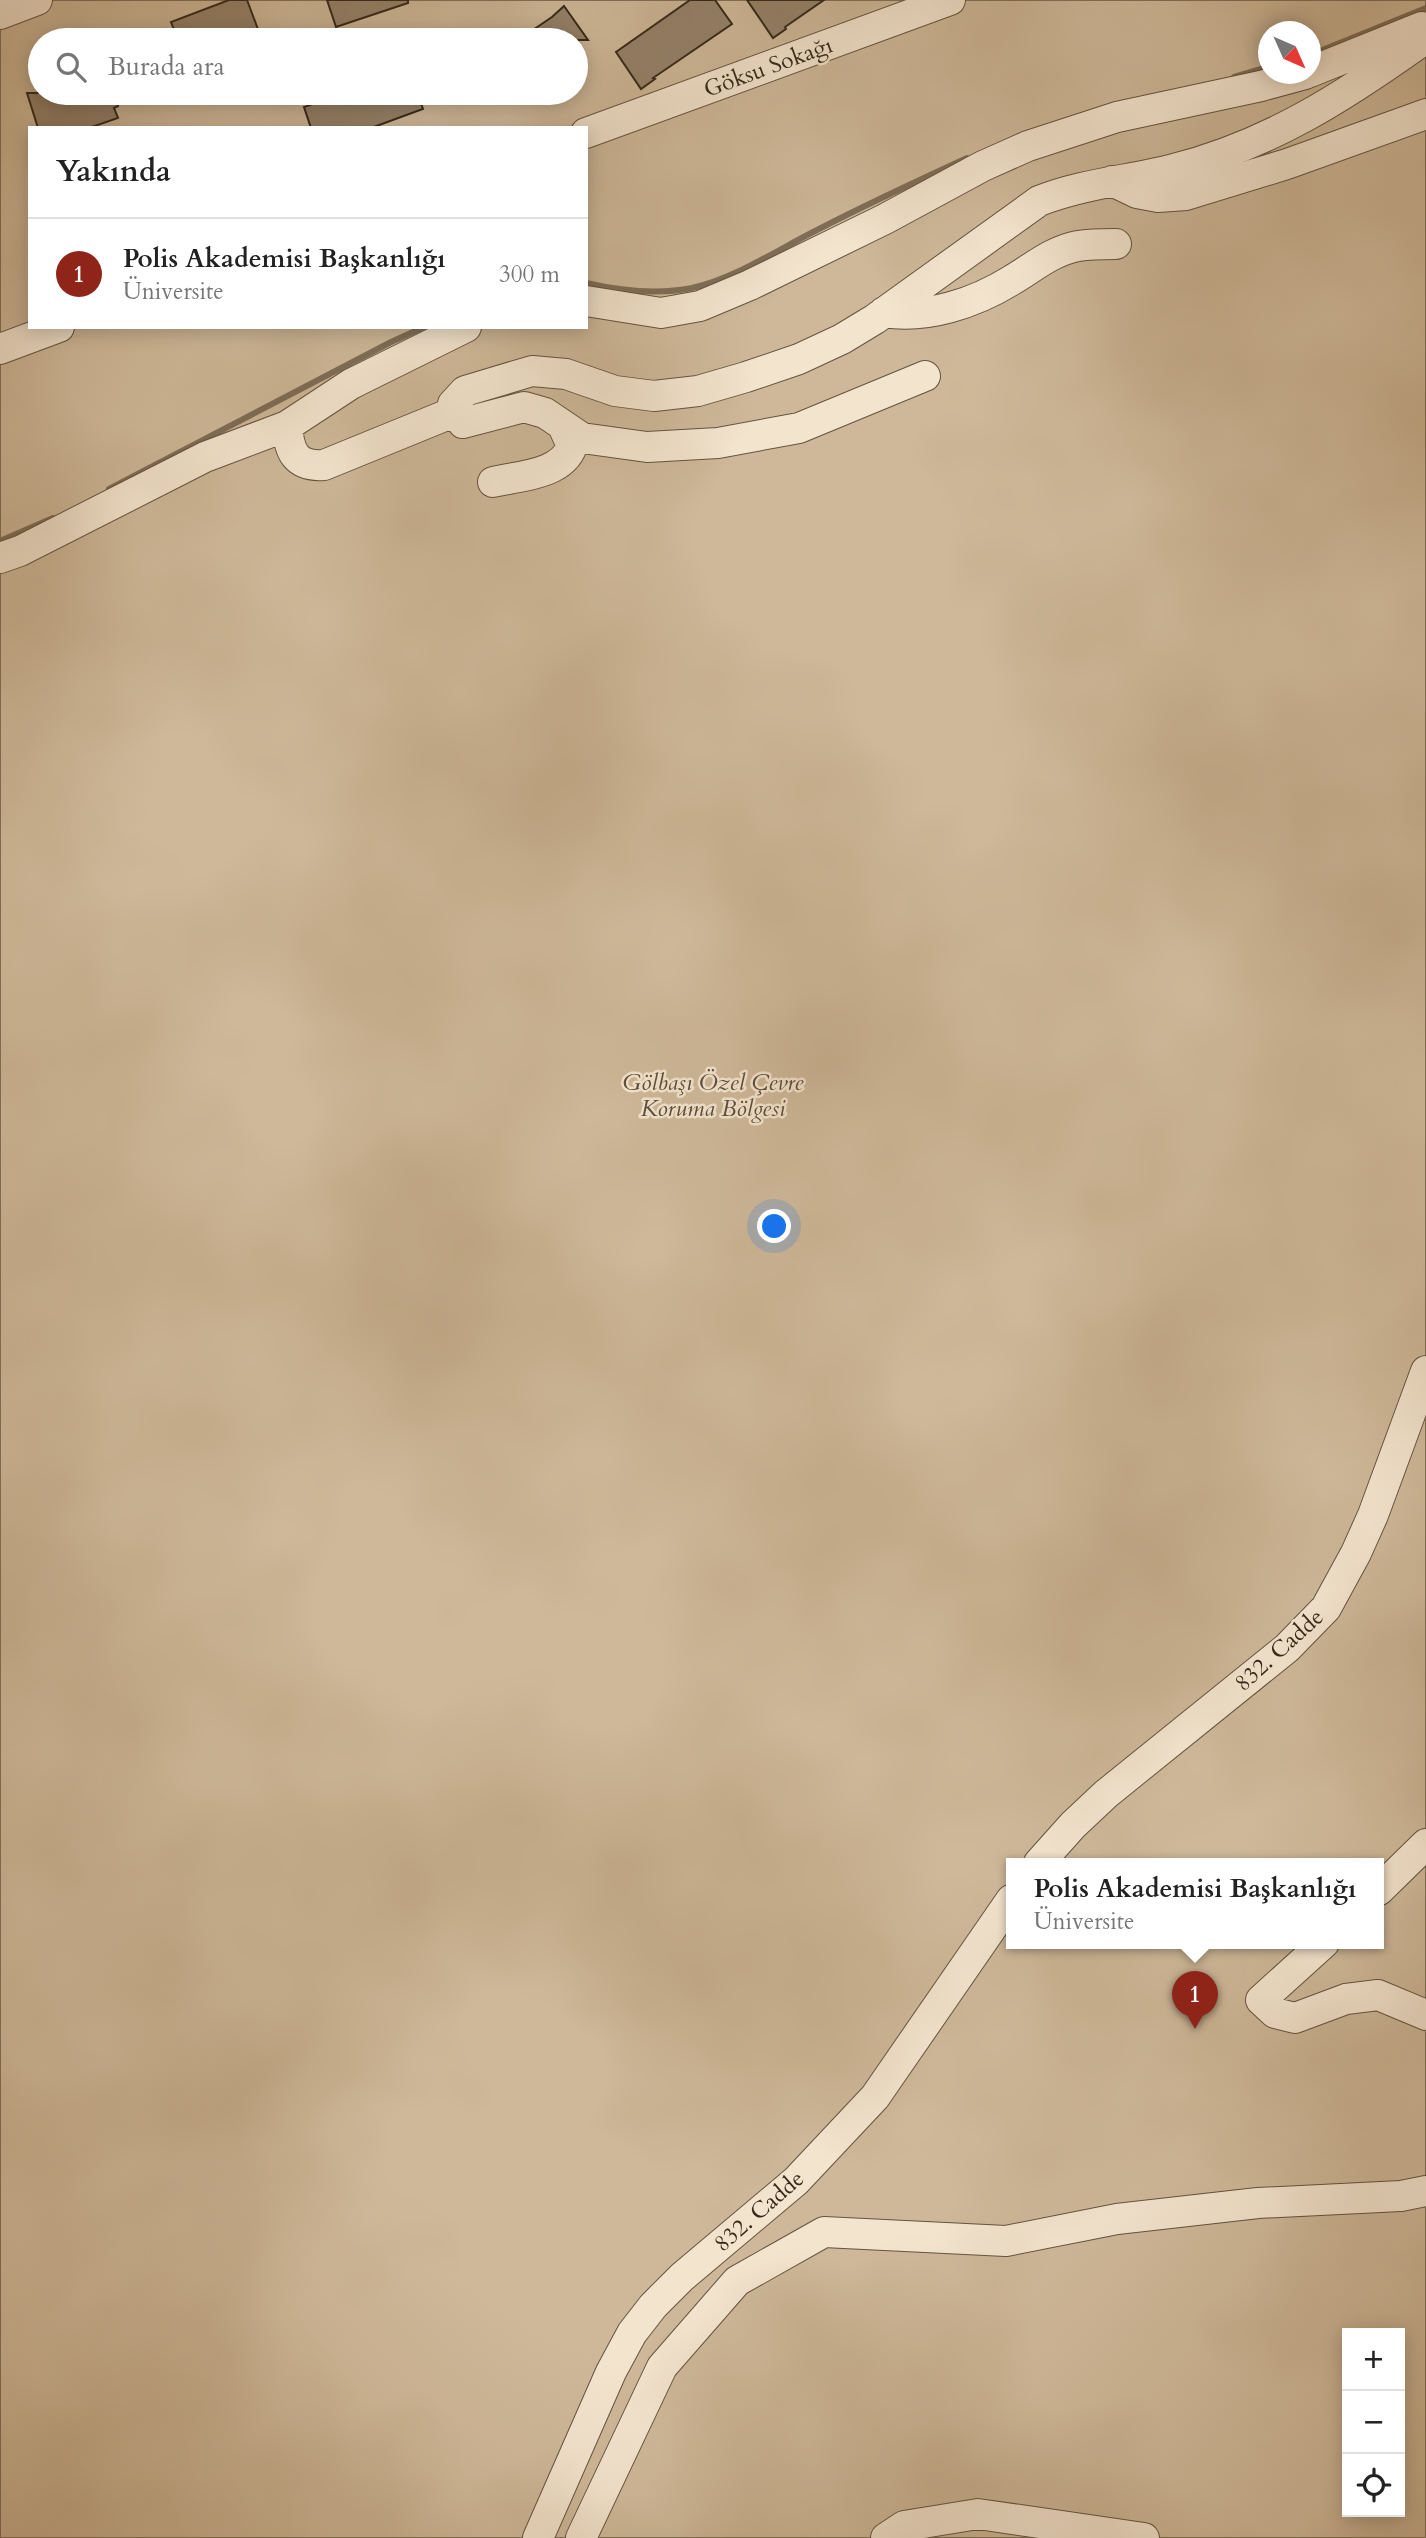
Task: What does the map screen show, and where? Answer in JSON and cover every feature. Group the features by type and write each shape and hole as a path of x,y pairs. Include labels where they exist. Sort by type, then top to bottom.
{"street":[{"path":"0,14 37,0"},
{"name":"Göksu Sokağı","path":"588,133 950,0"},
{"path":"1321,68 1426,26"},
{"path":"925,376 799,428 719,443 680,447 617,444 582,438 545,413 524,407 463,422 454,412 453,404 465,391 532,371 566,374 615,391 654,396 698,391 799,359 842,339 884,312 1039,201 1067,190 1170,170 1266,138 1327,106 1387,68 1426,38"},
{"path":"588,300 661,313 700,306 750,285 885,219 983,166 1028,146 1117,117 1268,84"},
{"path":"1111,180 1137,193 1158,197 1186,195 1287,164 1426,114"},
{"path":"884,312 913,314 969,301 1013,280 1042,259 1065,250 1078,246 1116,244"},
{"path":"0,349 54,329"},
{"path":"0,558 20,551 205,457 288,425 351,384 462,329"},
{"path":"288,425 289,443 293,453 311,466 324,465 454,412"},
{"path":"493,482 560,464 569,455 572,446 563,426"},
{"name":"832. Cadde","path":"1043,1858 1106,1794 1287,1648 1326,1608 1352,1562 1373,1515 1426,1371"},
{"path":"1384,1885 1426,1844"},
{"name":"832. Cadde","path":"538,2538 611,2372 632,2333 653,2306 682,2277 796,2181 859,2116 875,2097 1006,1907"},
{"path":"1317,1949 1261,2000 1275,2013 1295,2018 1346,1999 1378,1995 1426,2015"},
{"path":"582,2538 662,2367 737,2281 824,2232 1006,2241 1117,2219 1258,2203 1401,2196 1426,2191"},
{"path":"886,2538 904,2526 978,2514 1144,2538"}],"green space":[{"name":"Gölbaşı Özel Çevre Koruma Bölgesi","path":"0,0 1426,0 1426,2538 0,2538"}],"building":[{"path":"229,0 247,0 258,28 173,28 171,22"},
{"path":"327,0 408,0 408,3 336,27"},
{"path":"690,0 715,0 732,24 641,89 616,52"},
{"path":"747,0 824,0 773,38"},
{"path":"564,6 580,28 536,28"},
{"path":"31,105 118,106 114,108 118,118 95,126 37,126"},
{"path":"422,105 423,109 376,126 310,126 304,107"}],"waterway":[{"path":"1321,51 1426,8"},
{"path":"1234,77 1258,70"},
{"path":"588,283 652,292 692,288 724,278 854,211 967,158"},
{"path":"109,489 420,329"},
{"path":"0,541 53,518"}],"place":[{"name":"Polis Akademisi Başkanlığı","path":"1195,2029"}]}
